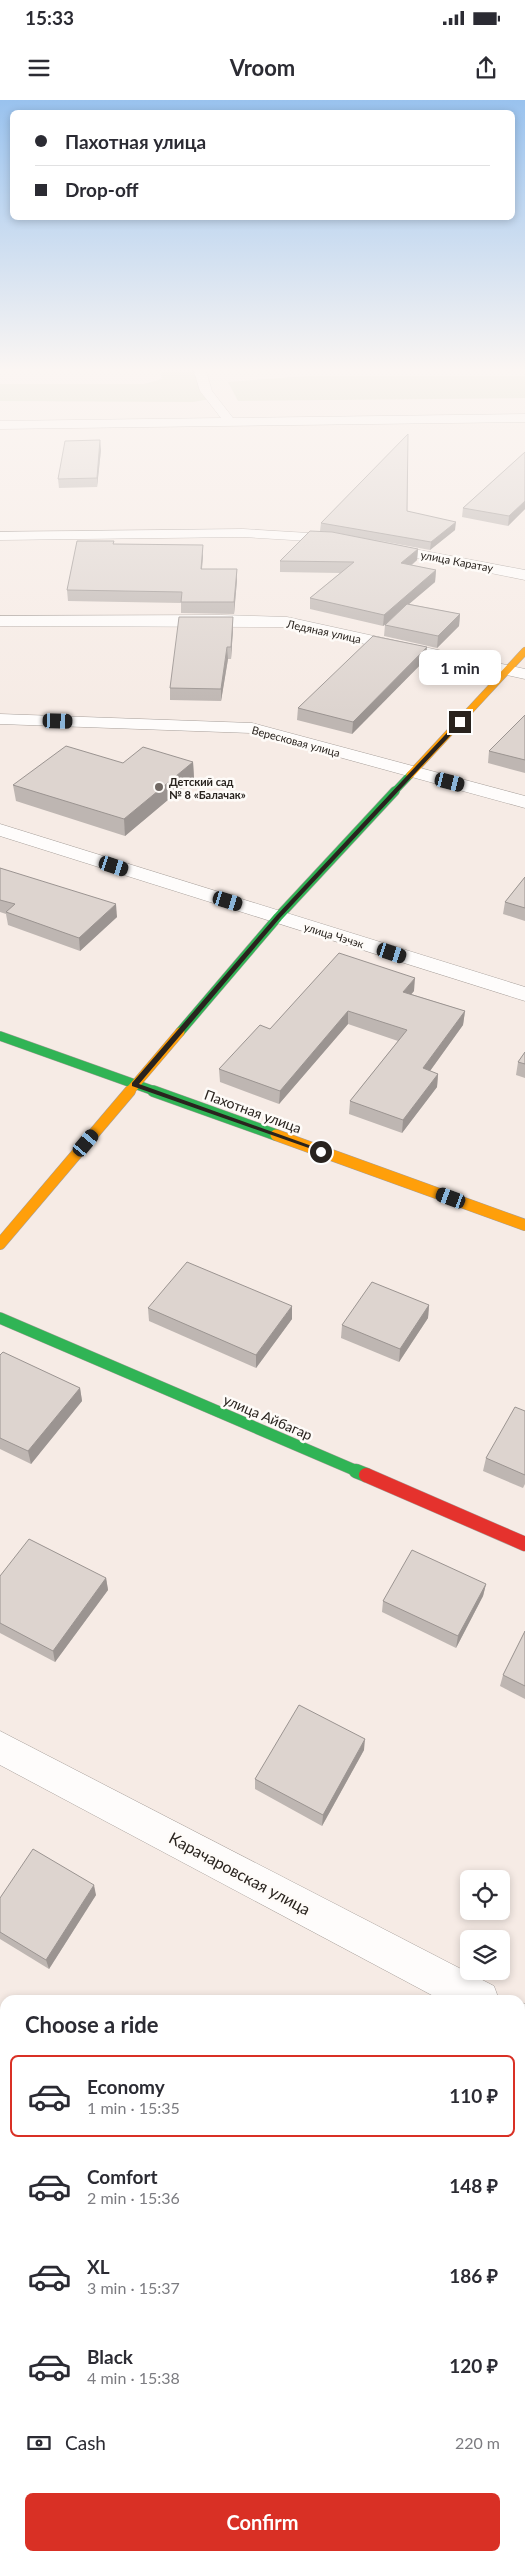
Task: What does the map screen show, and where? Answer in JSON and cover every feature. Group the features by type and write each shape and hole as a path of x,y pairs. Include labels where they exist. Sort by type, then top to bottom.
{"street":[{"name":"улица Каратау","path":"0,536 243,532 332,537 525,575"},
{"name":"Ледяная улица","path":"0,621 221,620 288,622 525,674"},
{"path":"0,1244 278,917 525,650"},
{"name":"Вересковая улица","path":"0,719 252,728 412,773 525,802"},
{"name":"улица Чэчэк","path":"0,830 525,994"},
{"name":"Пахотная улица","path":"0,1036 525,1225"},
{"name":"улица Айбагар","path":"0,1318 525,1544"},
{"name":"Карачаровская улица","path":"0,1747 471,1995"}],"building":[{"path":"360,483 407,483 407,511 456,522 431,542 321,523"},
{"path":"491,483 525,483 525,501 509,516 463,508"},
{"path":"310,531 332,532 418,549 401,563 436,570 384,615 310,598 354,562 280,561"},
{"path":"77,541 114,541 113,544 203,545 201,569 237,569 234,602 181,602 182,592 67,590"},
{"path":"407,604 460,614 438,636 385,625"},
{"path":"179,617 233,617 231,647 227,647 221,689 170,688"},
{"path":"373,636 427,647 353,722 298,708"},
{"path":"525,715 525,760 489,751"},
{"path":"66,746 123,763 143,747 193,762 124,819 13,785"},
{"path":"0,868 116,904 79,938 6,912 15,904 0,900"},
{"path":"525,877 525,908 505,902"},
{"path":"339,953 415,978 403,992 465,1011 423,1068 438,1074 403,1120 350,1101 407,1030 348,1011 280,1091 219,1069 260,1025 270,1029"},
{"path":"525,1052 525,1064 518,1062"},
{"path":"187,1262 292,1306 256,1355 148,1308"},
{"path":"372,1282 429,1305 400,1349 342,1325"},
{"path":"3,1352 80,1388 28,1451 0,1438 0,1355"},
{"path":"515,1407 525,1411 525,1475 486,1458"},
{"path":"29,1539 106,1578 53,1651 0,1623 0,1576"},
{"path":"412,1550 486,1584 458,1636 383,1601"},
{"path":"525,1631 525,1686 503,1675"},
{"path":"299,1705 365,1739 323,1815 255,1779"},
{"path":"33,1849 94,1885 46,1960 0,1932 0,1898"}],"traffic: fast":[{"path":"180,1032 278,917 410,775"},
{"path":"0,1036 276,1135"},
{"path":"0,1318 366,1475"}],"traffic: slow":[{"path":"410,775 525,651"},
{"path":"0,1244 180,1032"},
{"path":"276,1135 525,1225"}],"traffic: jam":[{"path":"366,1475 525,1544"}],"place":[{"name":"Детский сад № 8 «Балачак»","path":"159,787"}],"route":[{"path":"321,1152 135,1085 278,917 460,722"}]}
